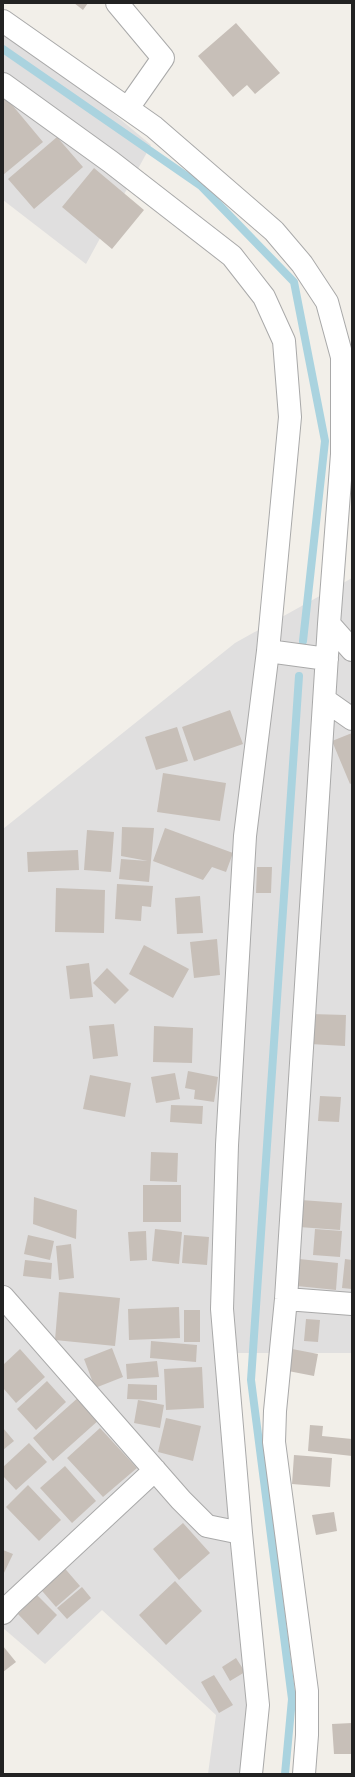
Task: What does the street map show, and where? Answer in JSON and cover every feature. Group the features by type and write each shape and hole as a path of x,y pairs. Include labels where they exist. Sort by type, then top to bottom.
{"street":[{"path":"117,3 163,58 128,108"},
{"path":"3,21 154,127 274,230 302,264 327,302 342,357 342,454 329,624 286,1299 275,1412 274,1442 307,1691 307,1735 304,1774"},
{"path":"3,84 111,162 232,256 264,297 284,341 290,417 268,651 245,836 227,1145 222,1309 241,1533 258,1705 251,1774"},
{"path":"329,624 352,650"},
{"path":"268,651 327,659"},
{"path":"325,700 352,719"},
{"path":"3,1297 155,1470 207,1526 241,1533"},
{"path":"286,1299 352,1304"},
{"path":"3,1613 17,1598 155,1470"}],"shaded area":[{"path":"3,21 151,145 86,264 3,200"},
{"path":"352,578 352,1353 234,1353 262,1649 263,1774 208,1774 216,1715 102,1610 45,1664 3,1628 3,829 235,643"}],"building":[{"path":"74,3 88,3 83,10"},
{"path":"236,23 280,73 255,94 247,85 233,97 198,56"},
{"path":"3,94 43,142 3,175"},
{"path":"57,137 83,167 34,209 8,179"},
{"path":"94,168 144,210 112,249 62,207"},
{"path":"230,710 243,744 194,761 182,727"},
{"path":"177,727 188,761 156,770 145,737"},
{"path":"352,733 352,783 350,784 332,741"},
{"path":"163,773 226,783 220,821 157,812"},
{"path":"122,827 154,828 149,882 119,879 121,859 148,861 121,856"},
{"path":"165,828 233,853 226,872 212,867 203,880 153,861"},
{"path":"87,830 114,832 111,872 84,870"},
{"path":"78,850 79,870 28,872 27,852"},
{"path":"257,867 272,867 271,893 256,893"},
{"path":"117,884 153,886 151,907 142,906 141,921 115,919"},
{"path":"56,888 105,890 104,933 55,932"},
{"path":"200,896 203,933 177,934 175,898"},
{"path":"217,939 220,975 194,978 190,942"},
{"path":"144,945 189,969 173,998 129,974"},
{"path":"89,963 93,997 70,999 66,966"},
{"path":"107,968 129,990 115,1004 93,983"},
{"path":"311,1014 346,1015 345,1046 310,1044"},
{"path":"114,1024 118,1056 93,1059 89,1026"},
{"path":"154,1026 193,1028 192,1063 153,1062"},
{"path":"188,1071 218,1077 214,1102 194,1099 195,1090 185,1088"},
{"path":"175,1073 180,1099 156,1103 151,1077"},
{"path":"90,1075 131,1083 125,1117 83,1109"},
{"path":"320,1096 341,1097 339,1122 318,1121"},
{"path":"171,1105 203,1106 202,1124 170,1122"},
{"path":"151,1152 178,1153 177,1182 150,1181"},
{"path":"143,1185 181,1185 181,1222 143,1222"},
{"path":"34,1197 77,1210 76,1239 33,1224"},
{"path":"301,1200 342,1203 340,1230 299,1227"},
{"path":"155,1229 182,1232 179,1264 152,1261"},
{"path":"315,1229 342,1231 340,1257 313,1255"},
{"path":"146,1231 147,1260 130,1261 128,1232"},
{"path":"28,1235 54,1241 50,1260 24,1254"},
{"path":"184,1235 209,1237 207,1265 182,1263"},
{"path":"71,1244 74,1278 59,1280 56,1246"},
{"path":"299,1259 338,1263 336,1290 297,1286"},
{"path":"345,1259 352,1260 352,1289 342,1288"},
{"path":"25,1260 52,1263 51,1279 23,1276"},
{"path":"59,1292 120,1298 115,1346 55,1340"},
{"path":"179,1307 180,1338 129,1340 128,1309"},
{"path":"184,1310 200,1310 200,1342 184,1342"},
{"path":"306,1319 320,1320 318,1342 304,1341"},
{"path":"151,1341 197,1345 196,1362 150,1358"},
{"path":"112,1348 123,1377 95,1388 84,1359"},
{"path":"287,1348 318,1354 314,1376 283,1370"},
{"path":"20,1349 45,1377 16,1403 3,1388 3,1365"},
{"path":"157,1361 159,1377 127,1379 126,1364"},
{"path":"202,1367 204,1408 166,1410 164,1369"},
{"path":"47,1381 66,1402 36,1430 17,1409"},
{"path":"128,1384 157,1385 157,1400 127,1399"},
{"path":"80,1396 100,1419 53,1461 33,1438"},
{"path":"138,1400 164,1405 160,1428 134,1423"},
{"path":"166,1418 201,1426 193,1461 158,1452"},
{"path":"310,1425 323,1426 322,1436 352,1439 352,1456 308,1451"},
{"path":"3,1428 14,1441 3,1450"},
{"path":"100,1428 137,1468 103,1497 67,1458"},
{"path":"29,1443 47,1462 16,1490 3,1476 3,1467"},
{"path":"294,1455 332,1458 330,1487 292,1484"},
{"path":"65,1466 96,1501 72,1523 40,1488"},
{"path":"28,1485 61,1520 39,1541 6,1507"},
{"path":"334,1512 337,1531 316,1535 312,1515"},
{"path":"183,1523 210,1553 179,1580 153,1549"},
{"path":"3,1550 13,1554 3,1575"},
{"path":"61,1564 80,1586 56,1607 37,1585"},
{"path":"175,1581 202,1611 166,1645 139,1615"},
{"path":"82,1587 91,1598 67,1619 57,1608"},
{"path":"37,1595 57,1615 38,1635 18,1614"},
{"path":"3,1646 16,1662 3,1672"},
{"path":"236,1658 245,1672 230,1681 222,1667"},
{"path":"214,1675 233,1705 219,1713 201,1682"},
{"path":"352,1723 352,1754 334,1754 332,1724"}],"waterway":[{"path":"3,49 201,186 294,282 325,441 303,641"},
{"path":"285,1774 292,1699 251,1380 299,676"}]}
